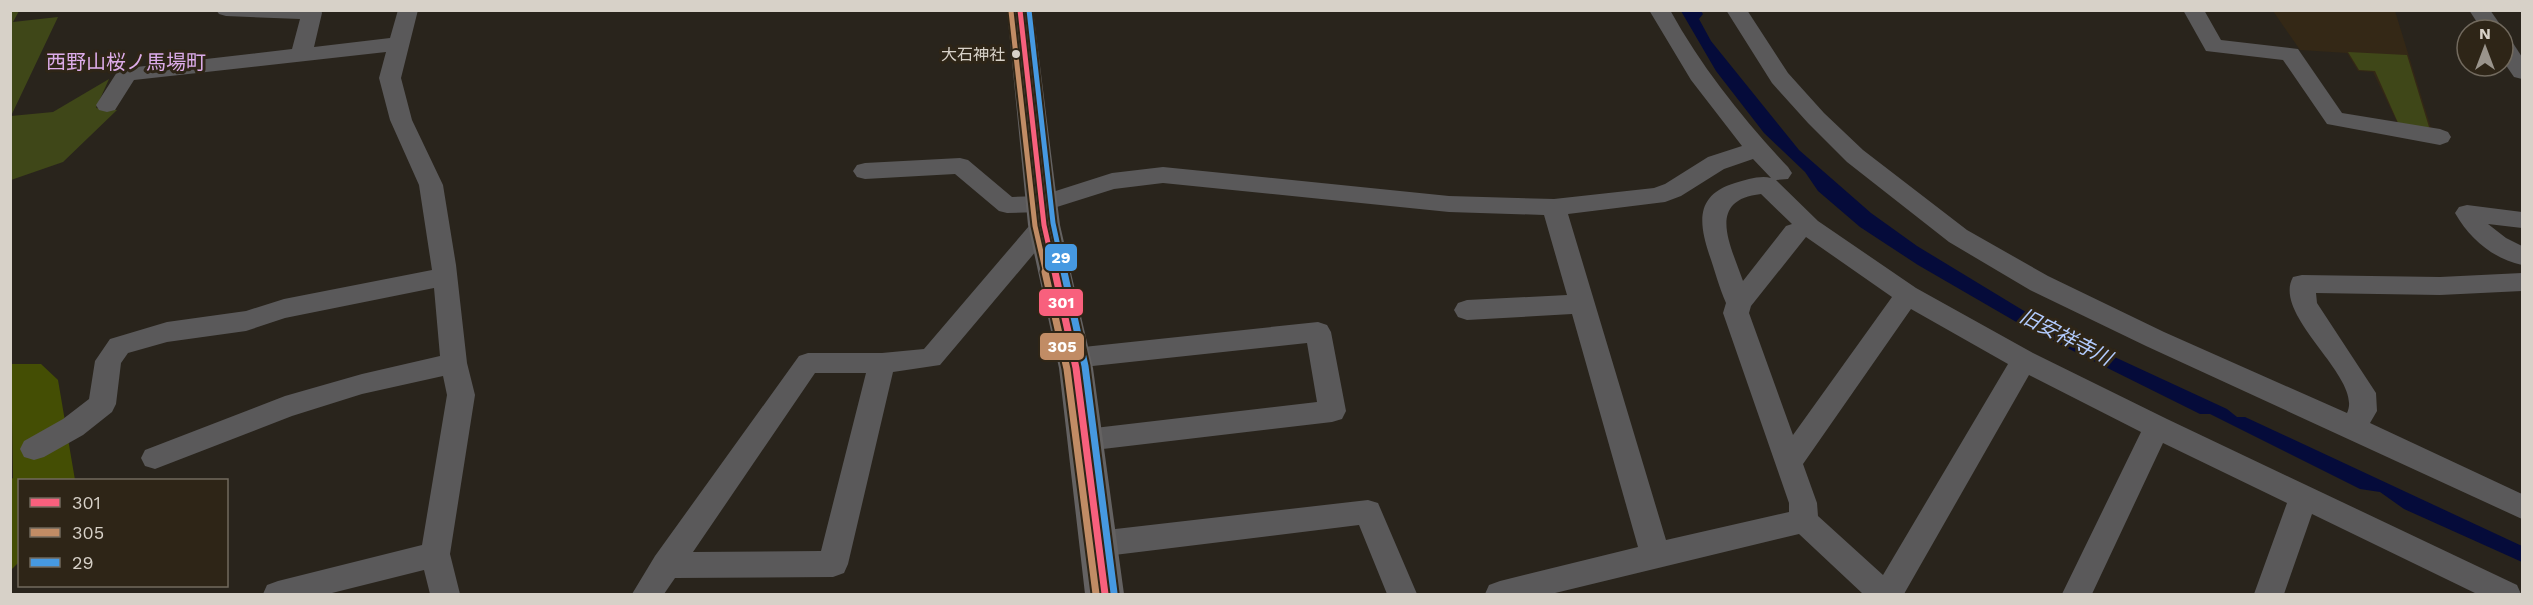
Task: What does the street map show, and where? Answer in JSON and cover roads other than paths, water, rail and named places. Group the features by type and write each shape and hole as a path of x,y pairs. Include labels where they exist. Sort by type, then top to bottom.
{"main road":[{"path":"1020,10 1042,215 1074,358 1105,594"}],"street":[{"path":"226,10 312,13 301,55"},
{"path":"408,10 390,78 401,120 430,185 445,277 454,363 460,395 435,554 445,594"},
{"path":"1659,10 1678,48 1758,149 1780,173"},
{"path":"1736,10 1780,78 1816,118 1855,156 1958,236 2039,283 2155,339 2523,507"},
{"path":"2193,10 2214,46 2290,54 2334,119 2440,137"},
{"path":"107,105 127,74 398,44"},
{"path":"646,594 808,363 882,363 931,358 986,296 1042,215 1112,181 1163,175 1449,204 1554,207 1657,196 1674,190 1716,163 1758,149"},
{"path":"865,171 960,166 1007,205 1042,215"},
{"path":"1739,303 1731,285 1713,225 1715,212 1722,200 1748,186 1767,185 1809,227 1907,295 2024,360 2303,498 2464,585 2506,594"},
{"path":"1554,207 1656,557"},
{"path":"2523,220 2467,213 2474,226 2488,240 2523,256"},
{"path":"1809,227 1795,232 1739,303 1736,313 1803,503 1804,521 1886,594 2024,360"},
{"path":"34,449 74,427 102,404 108,361 119,346 167,332 246,321 284,309 445,277"},
{"path":"2353,428 2363,411 2364,393 2304,304 2302,284 2440,286 2523,282"},
{"path":"1788,464 1907,295"},
{"path":"1467,310 1583,304"},
{"path":"1074,358 1318,332 1332,411 1086,440"},
{"path":"154,458 285,407 362,384 454,363"},
{"path":"666,565 833,564 882,363"},
{"path":"2077,594 2157,427"},
{"path":"2269,594 2303,498"},
{"path":"1098,544 1368,512 1402,594"},
{"path":"1500,594 1804,521"},
{"path":"278,594 435,554"}],"water":[{"name":"旧安祥寺川","path":"1681,11 1701,11 1703,14 1699,19 1711,41 1799,150 1871,213 1917,246 2054,329 2227,409 2237,417 2245,417 2522,546 2522,562 2404,509 2380,492 2360,489 2210,414 2200,414 2025,327 1918,265 1860,227 1818,191 1805,172 1764,133 1716,71"}],"place":[{"name":"大石神社","path":"1016,54"}],"district":[{"name":"西野山桜ノ馬場町","path":"126,62"}]}
